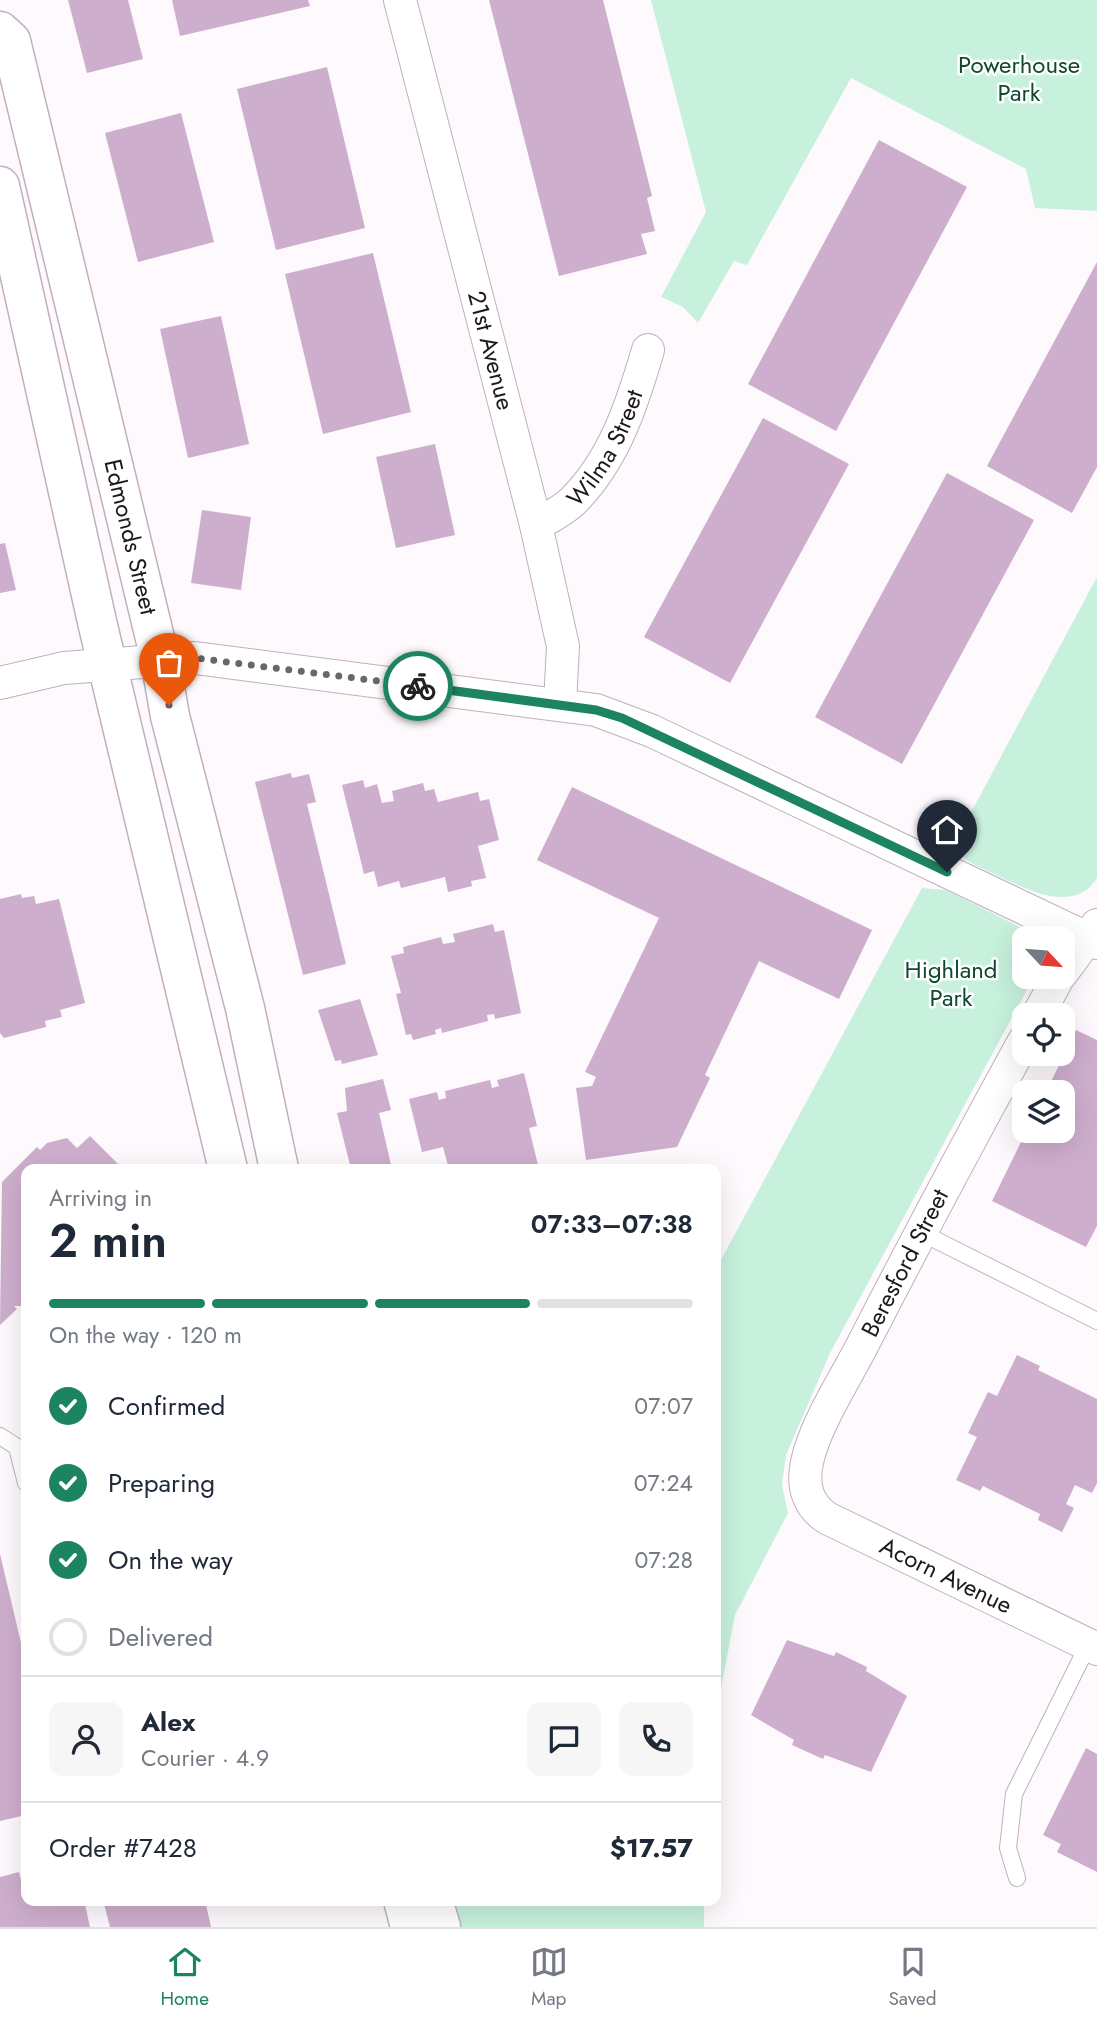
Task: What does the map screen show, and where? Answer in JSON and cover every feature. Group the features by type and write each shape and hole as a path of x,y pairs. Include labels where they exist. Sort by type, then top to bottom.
{"street":[{"name":"21st Avenue","path":"400,0 536,525 563,646 560,704"},
{"name":"Edmonds Street","path":"0,32 11,41 160,659 170,716 245,1009 278,1164"},
{"name":"Edmonds Street","path":"0,186 107,663 227,1164"},
{"name":"Wilma Street","path":"536,525 571,502 600,469 630,411 648,350"},
{"path":"0,683 64,668 195,658 596,710 652,731 1094,936 1075,958"},
{"name":"Beresford Street","path":"806,1491 810,1451 920,1232 1012,1063"},
{"name":"Acorn Avenue","path":"806,1491 814,1507 827,1518 1093,1647"},
{"path":"405,1906 410,1927"},
{"path":"435,1906 441,1927"}],"lane":[{"path":"920,1232 1097,1321"},
{"path":"0,1436 17,1447 21,1463"},
{"path":"1017,1878 1008,1848 1014,1794 1093,1647"}],"green space":[{"name":"Powerhouse Park","path":"651,0 1097,0 1097,211 1035,208 1026,169 851,78 747,265 734,261 698,323 683,307 661,297 706,212"},
{"name":"Highland Park","path":"1097,577 1097,878 1087,889 1076,895 1050,896 1022,887 980,867 952,848"},
{"name":"Highland Park","path":"922,888 946,890 1018,926 1012,926 1012,989 1027,989 1020,1003 1012,1003 1012,1018 830,1353 786,1455 782,1485 788,1513 735,1615 721,1688 721,1260"},
{"path":"445,1906 704,1906 704,1927 451,1927"}],"building":[{"path":"68,0 128,0 143,59 87,73"},
{"path":"172,0 308,0 310,6 180,36"},
{"path":"489,0 603,0 652,196 647,198 655,231 641,234 647,254 559,276"},
{"path":"327,67 365,228 276,250 237,89"},
{"path":"181,113 214,242 138,262 105,133"},
{"path":"879,140 967,187 836,431 748,384"},
{"path":"373,253 411,412 323,434 285,274"},
{"path":"1097,262 1097,467 1072,513 987,466"},
{"path":"221,316 249,444 188,458 160,329"},
{"path":"763,418 849,464 730,683 644,637"},
{"path":"435,444 455,535 396,548 376,457"},
{"path":"947,473 1034,520 902,764 815,717"},
{"path":"202,510 251,517 241,590 191,583"},
{"path":"5,543 16,590 0,593 0,544"},
{"path":"291,773 292,778 309,774 316,802 307,804 346,964 303,975 255,782"},
{"path":"363,780 365,788 377,784 382,803 394,801 392,791 423,783 425,791 434,789 438,802 478,792 480,801 489,799 499,840 478,846 486,878 471,881 472,886 448,892 445,877 401,888 399,881 378,887 374,871 364,874 342,785"},
{"path":"572,787 872,930 839,999 759,961 705,1075 710,1078 677,1147 586,1160 576,1088 592,1086 596,1077 585,1072 659,918 537,860"},
{"path":"21,894 22,898 34,896 36,904 59,899 85,1003 60,1010 62,1017 45,1021 46,1027 4,1038 0,1033 0,899"},
{"path":"493,924 495,932 504,930 521,1013 495,1019 494,1014 487,1015 488,1021 442,1033 441,1028 435,1030 436,1034 413,1040 411,1034 406,1035 396,994 401,993 391,956 404,953 403,947 441,937 443,944 455,942 453,934"},
{"path":"360,999 378,1055 342,1064 341,1060 335,1061 318,1010"},
{"path":"1076,1030 1097,1040 1097,1226 1086,1247 992,1201 1021,1143 1075,1143 1075,1080 1052,1080 1059,1066 1075,1066"},
{"path":"524,1073 537,1126 529,1128 538,1164 448,1164 443,1147 422,1152 409,1099 437,1092 439,1100 446,1098 445,1091 490,1080 492,1088 499,1086 497,1080"},
{"path":"383,1079 391,1110 379,1113 391,1164 350,1164 337,1113 347,1111 345,1088"},
{"path":"90,1136 118,1164 21,1164 21,1306 14,1306 17,1309 0,1325 2,1182 37,1147 40,1150 47,1143 67,1138 77,1148"},
{"path":"1017,1355 1040,1366 1038,1370 1097,1399 1097,1483 1092,1493 1075,1485 1066,1504 1074,1508 1062,1532 1038,1520 1040,1514 983,1486 980,1491 956,1480 977,1437 968,1433 988,1392 997,1396"},
{"path":"0,1554 21,1643 21,1816 0,1821"},
{"path":"787,1640 834,1656 836,1652 867,1667 866,1671 907,1696 871,1772 825,1755 823,1759 792,1745 794,1740 751,1715"},
{"path":"1086,1748 1097,1754 1097,1872 1057,1852 1061,1844 1043,1835"},
{"path":"19,1872 21,1906 85,1906 90,1927 0,1927 0,1877"},
{"path":"105,1906 206,1906 211,1927 110,1927"}],"way so far":[{"path":"169,705 160,659 195,658 418,686"}],"route":[{"path":"418,686 560,704 622,718 947,872"}]}
